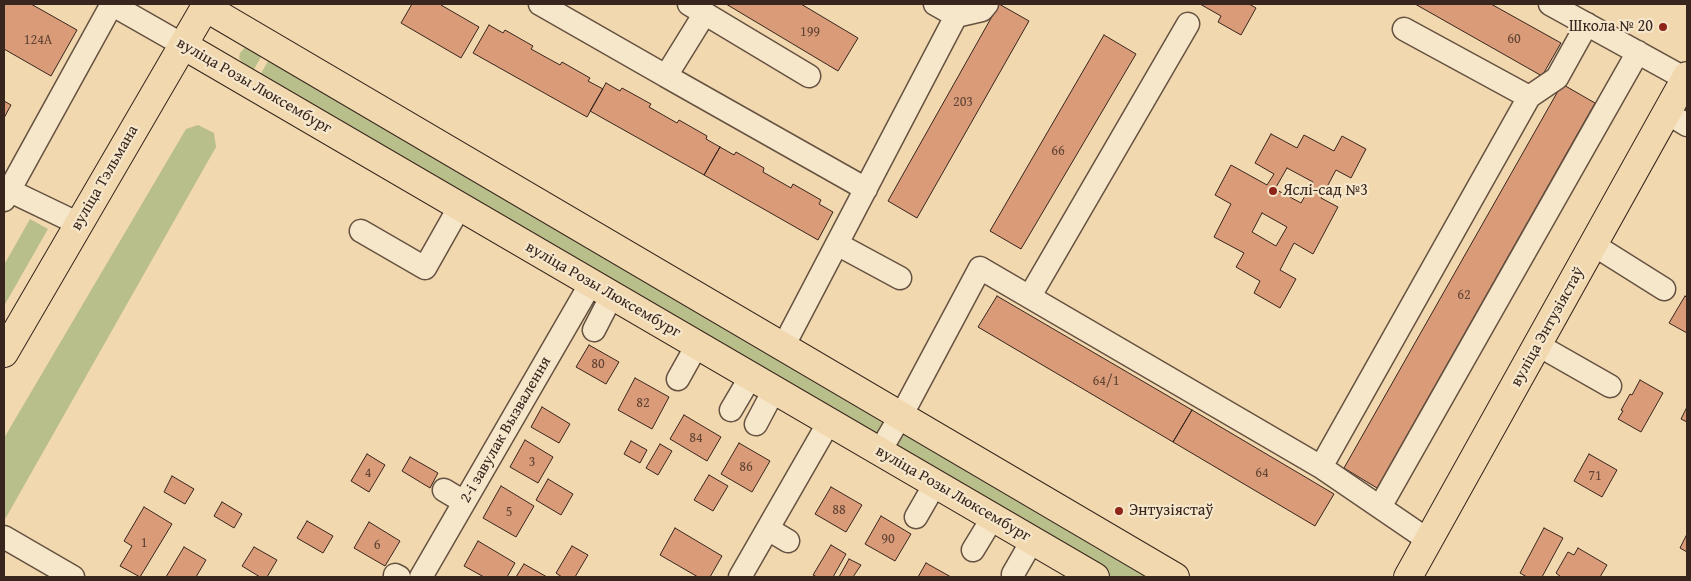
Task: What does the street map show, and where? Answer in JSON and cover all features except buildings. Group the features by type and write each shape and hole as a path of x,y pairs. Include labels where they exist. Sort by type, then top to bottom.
{"main road":[{"name":"вуліца Тэльмана","path":"4,353 183,45 203,5"},
{"path":"203,5 1175,577"},
{"name":"вуліца Розы Люксембург","path":"183,45 993,517 1032,540 1081,574"},
{"name":"вуліца Энтузіястаў","path":"1415,575 1428,540 1594,244 1677,119 1687,78"}],"street":[{"path":"79,224 6,193 111,4"},
{"name":"вуліца Розы Люксембург","path":"111,4 183,45"},
{"path":"540,4 866,189"},
{"path":"934,4 956,16 982,10 987,4"},
{"path":"1550,4 1687,78"},
{"path":"666,76 697,9 809,76"},
{"path":"783,347 956,16"},
{"path":"1030,296 1188,24"},
{"path":"1321,468 1529,96 1557,78 1587,24"},
{"path":"1404,29 1529,96"},
{"path":"1380,507 1638,52"},
{"path":"361,231 425,268 460,206"},
{"path":"838,244 900,278"},
{"path":"1594,244 1664,288"},
{"path":"880,452 980,268 1321,468 1428,540"},
{"path":"594,330 602,289"},
{"name":"2-і завулак Вызвалення","path":"421,577 466,511 602,289"},
{"path":"678,379 697,345"},
{"path":"1538,345 1610,386"},
{"path":"731,410 751,376"},
{"path":"756,424 774,390"},
{"path":"740,577 829,422"},
{"path":"916,517 935,484"},
{"path":"444,490 466,511"},
{"path":"973,550 993,517"},
{"path":"768,530 788,542"},
{"path":"4,537 73,577"},
{"path":"1013,574 1032,540"}],"green space":[{"path":"246,46 264,52 253,71 245,66 239,58 240,53"},
{"path":"271,56 881,419 883,428 876,435 260,75"},
{"path":"198,125 214,133 216,147 4,521 4,438 186,129"},
{"path":"30,219 48,229 4,306 4,265"},
{"path":"905,433 1151,577 1108,577 899,453 894,440 900,434"}],"place":[{"name":"Школа № 20","path":"1663,27"},
{"name":"Яслі-сад №3","path":"1273,191"},
{"name":"Энтузіястаў","path":"1119,511"}]}
